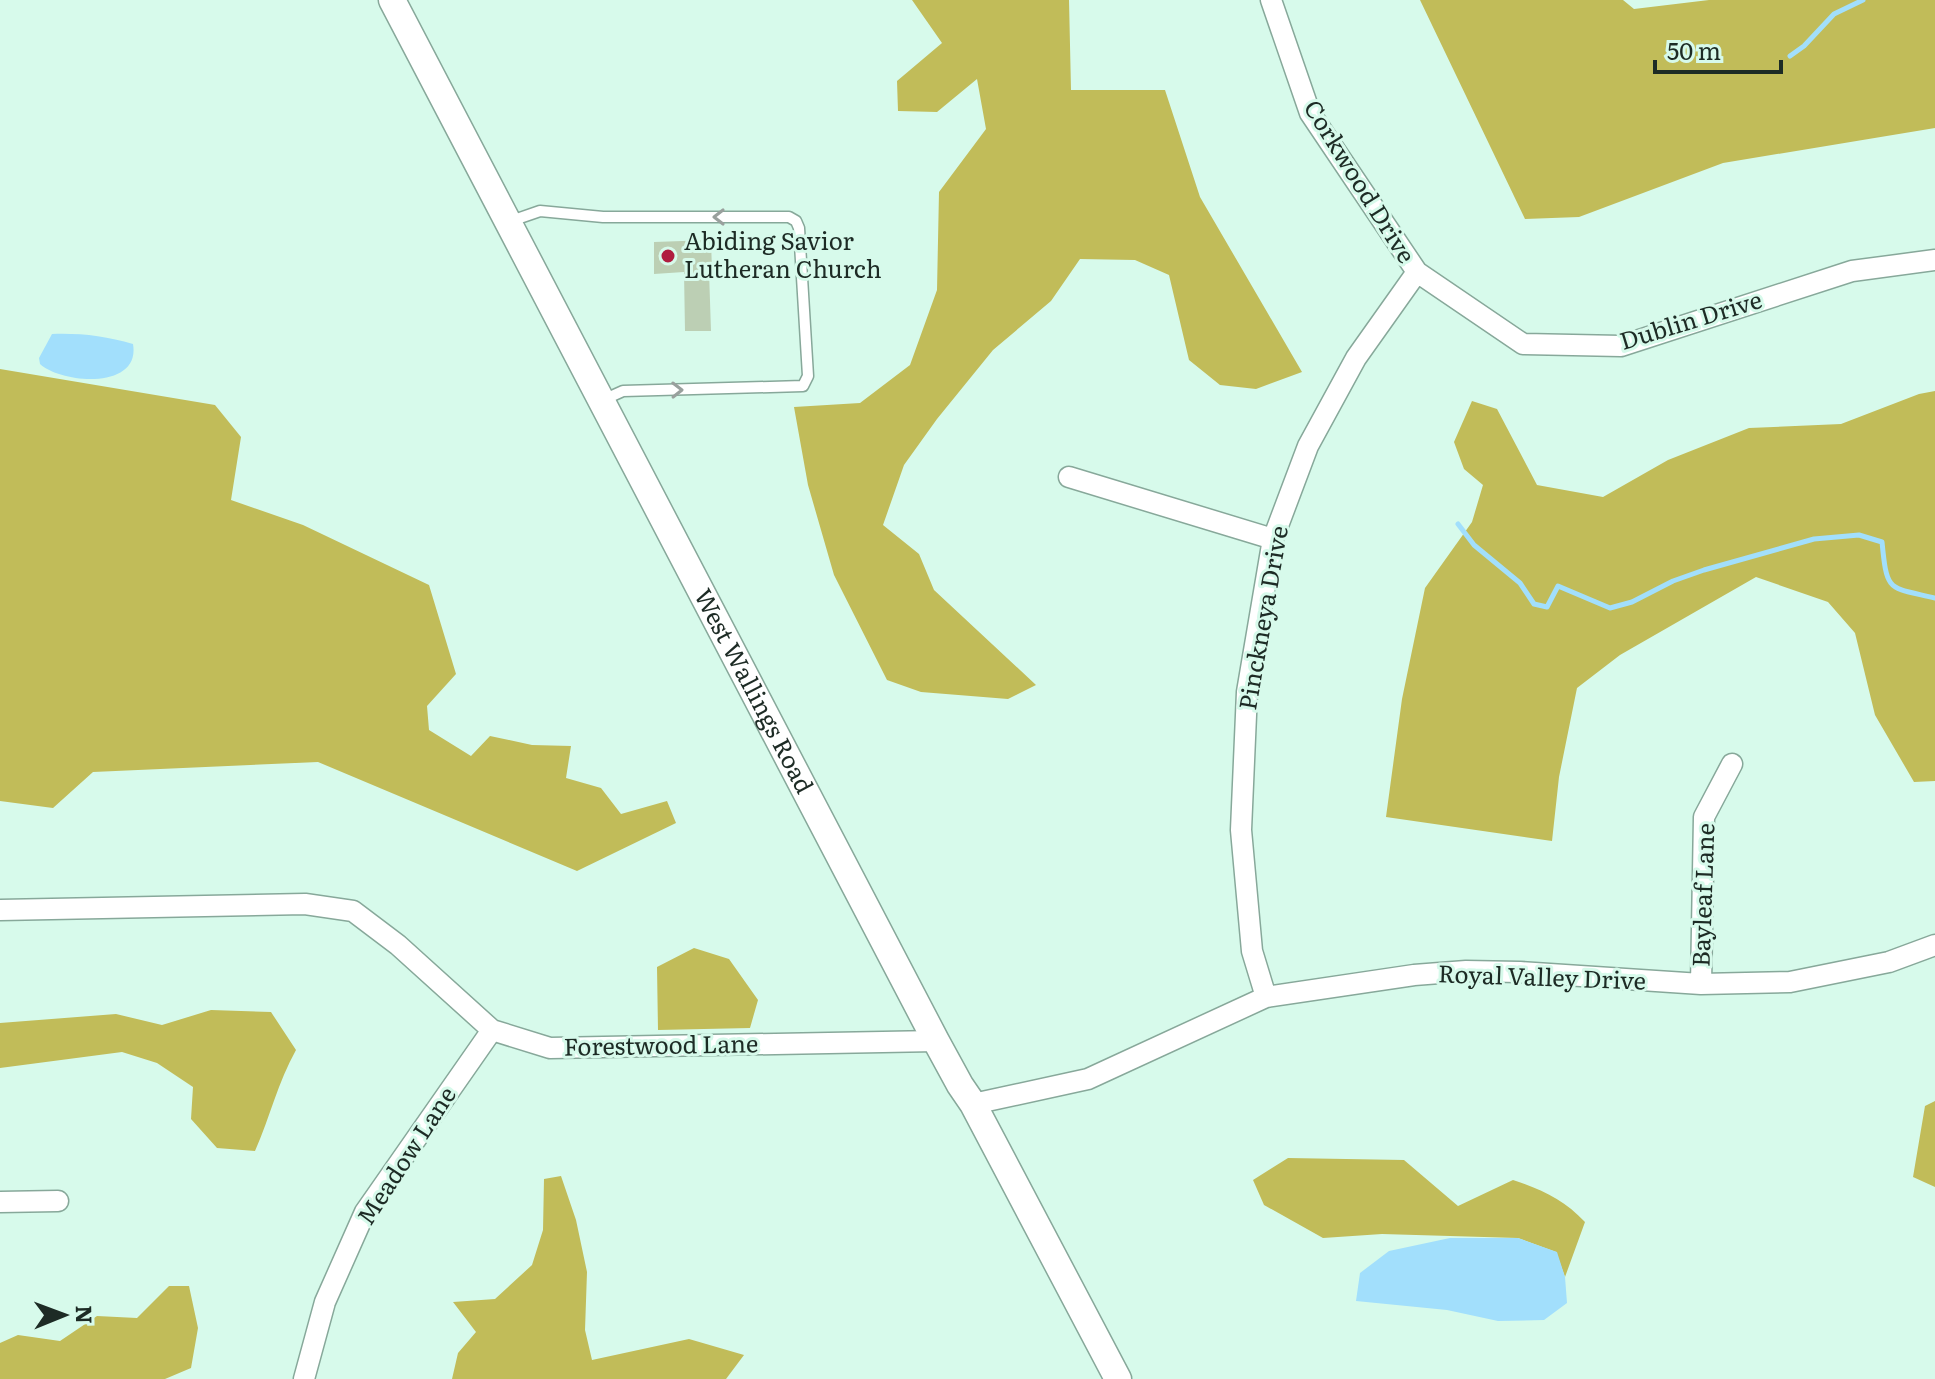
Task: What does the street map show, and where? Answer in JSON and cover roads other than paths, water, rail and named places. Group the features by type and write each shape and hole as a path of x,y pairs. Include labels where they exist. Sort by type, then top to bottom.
{"street":[{"name":"West Wallings Road","path":"392,0 936,1041 973,1104 1118,1379"},
{"name":"Corkwood Drive","path":"1271,0 1310,113 1417,272"},
{"name":"Dublin Drive","path":"1417,272 1523,344 1621,346 1852,271 1935,260"},
{"name":"Pinckneya Drive","path":"1266,997 1252,951 1241,830 1247,692 1273,539 1308,446 1356,358 1417,272"},
{"path":"1069,477 1273,539"},
{"name":"Bayleaf Lane","path":"1701,984 1704,817 1732,764"},
{"name":"Forestwood Lane","path":"0,910 305,904 353,911 398,945 492,1030 550,1048 936,1041"},
{"name":"Royal Valley Drive","path":"973,1104 1088,1079 1266,997 1414,975 1466,971 1533,972 1701,984 1790,982 1889,962 1935,945"},
{"name":"Meadow Lane","path":"304,1379 325,1302 365,1212 492,1030"},
{"path":"0,1202 58,1201"}],"lane":[{"path":"508,222 540,211 603,217 789,217 796,221 799,228 808,376 803,386 623,391 602,401"}],"water":[{"path":"52,334 93,336 133,344 132,359 125,369 113,376 81,379 65,376 40,364 39,358"},
{"path":"1450,1238 1518,1238 1557,1252 1565,1277 1567,1303 1544,1320 1498,1321 1447,1310 1356,1301 1360,1273 1389,1251"}],"waterway":[{"path":"1790,56 1804,46 1834,14 1863,0"},
{"path":"1458,524 1474,545 1520,583 1534,604 1547,607 1558,586 1610,608 1632,602 1673,581 1704,570 1814,539 1859,535 1882,542 1886,571 1893,585 1935,598"}],"place":[{"name":"Abiding Savior Lutheran Church","path":"668,256"}]}
